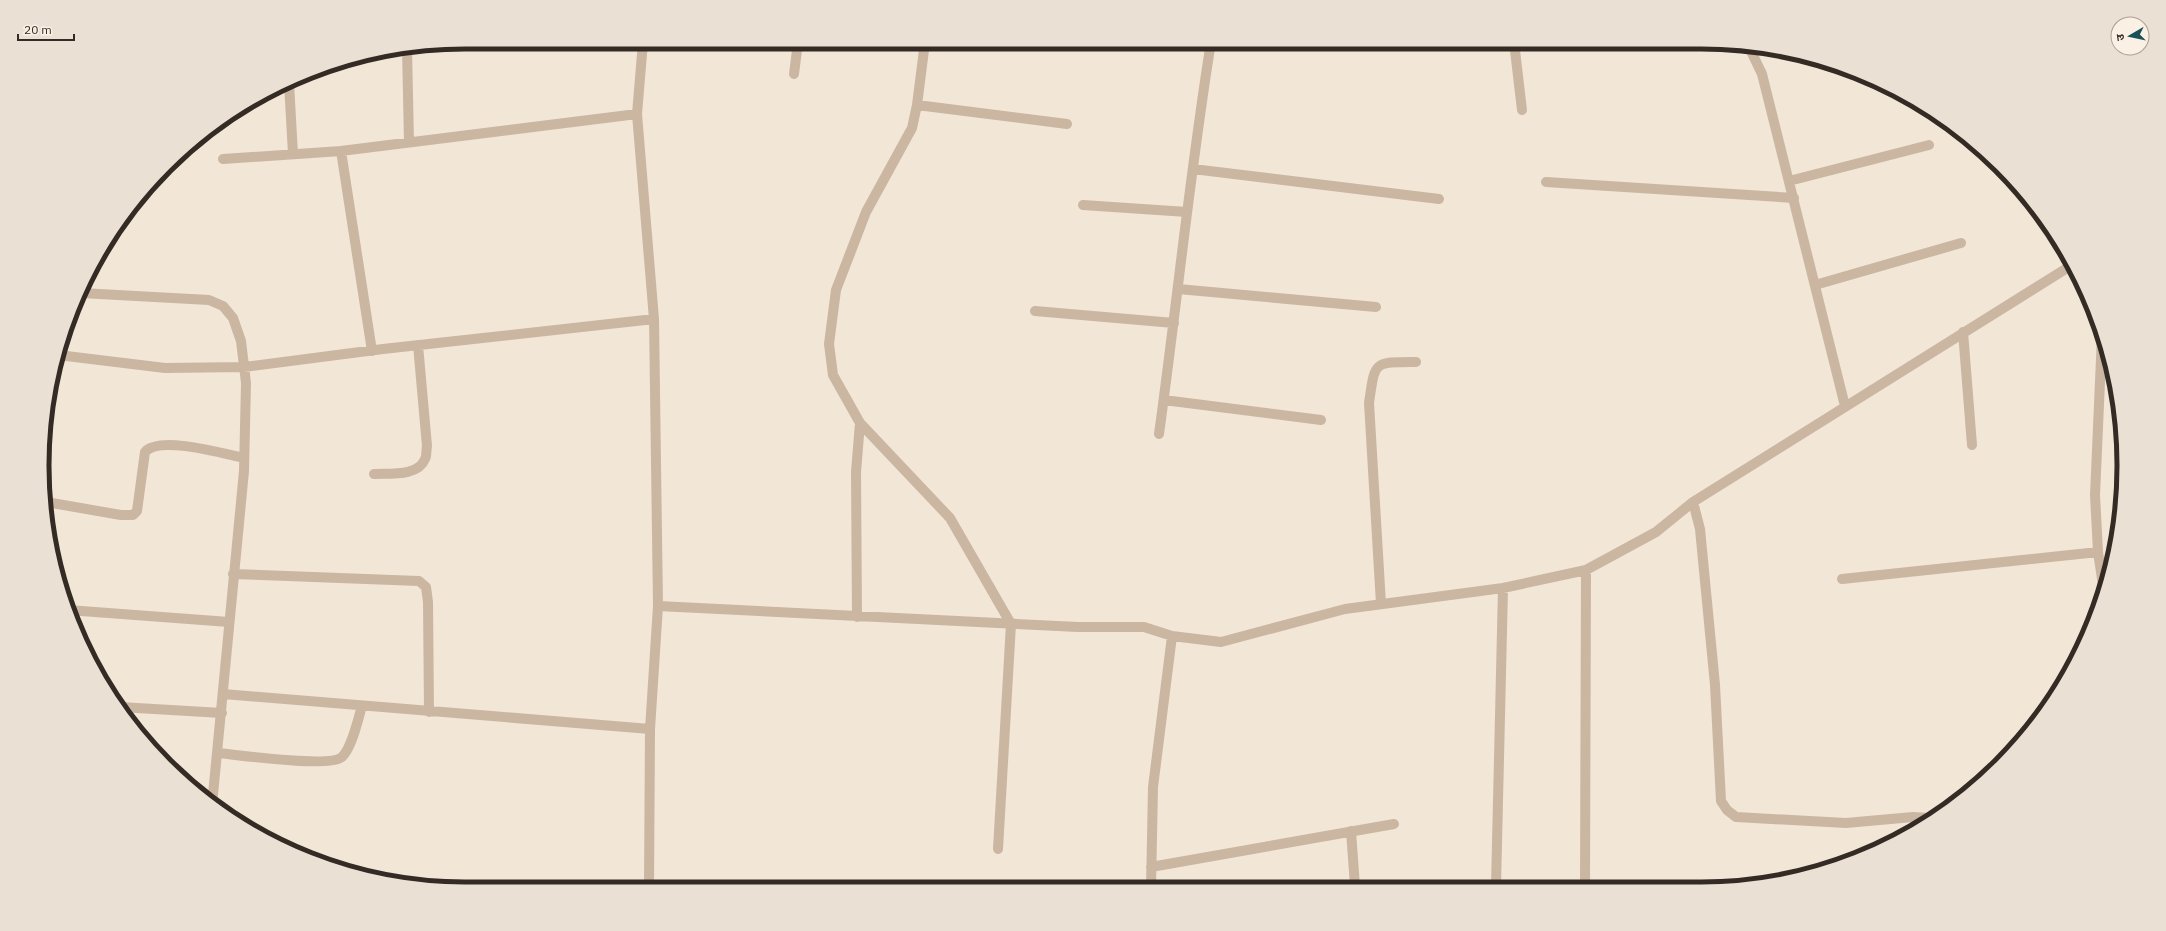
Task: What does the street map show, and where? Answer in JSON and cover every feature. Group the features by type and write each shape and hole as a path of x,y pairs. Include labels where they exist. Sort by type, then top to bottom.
{"street":[{"path":"642,49 637,114 654,319 658,606 650,729 649,882"},
{"path":"794,74 797,49"},
{"path":"924,49 918,105 912,128 866,212 836,290 829,344 832,375 860,423 950,518 1011,624 998,849"},
{"path":"1159,434 1187,212 1210,49"},
{"path":"1515,49 1522,110"},
{"path":"1752,53 1762,74 1790,181 1845,406"},
{"path":"407,54 409,142"},
{"path":"289,88 293,154"},
{"path":"918,105 1067,124"},
{"path":"223,159 341,151 637,114"},
{"path":"1790,181 1929,145"},
{"path":"341,151 372,350"},
{"path":"1193,169 1439,199"},
{"path":"1546,182 1794,198"},
{"path":"1083,205 1187,212"},
{"path":"1815,285 1961,243"},
{"path":"658,606 1078,627 1144,627 1172,636 1221,642 1345,609 1503,588 1586,570 1656,532 1694,502 2067,268"},
{"path":"1178,289 1376,307"},
{"path":"87,293 208,300 224,306 233,318 241,342 246,384 244,458 222,713 213,797"},
{"path":"1035,311 1174,323"},
{"path":"64,356 165,368 244,367 372,350 654,319"},
{"path":"1963,332 1972,445"},
{"path":"374,474 406,472 419,468 425,460 427,446 418,345"},
{"path":"1381,604 1369,403 1373,371 1379,365 1388,362 1416,362"},
{"path":"2102,577 2098,552 2095,495 2105,368"},
{"path":"1164,400 1321,420"},
{"path":"857,617 856,472 860,423"},
{"path":"51,503 121,515 133,515 137,511 146,452 149,448 176,445 244,458"},
{"path":"1694,502 1700,529 1714,684 1721,801 1727,810 1736,817 1846,823 1913,817 1923,818"},
{"path":"1842,579 2098,552"},
{"path":"1585,882 1586,570"},
{"path":"233,574 419,581 426,588 428,602 429,712"},
{"path":"1496,882 1503,588"},
{"path":"75,611 229,622"},
{"path":"1151,882 1153,787 1172,636"},
{"path":"223,694 650,729"},
{"path":"218,753 308,762 331,761 342,757 348,748 362,706"},
{"path":"127,707 222,713"},
{"path":"1151,867 1394,824"},
{"path":"1351,831 1355,882"}]}
